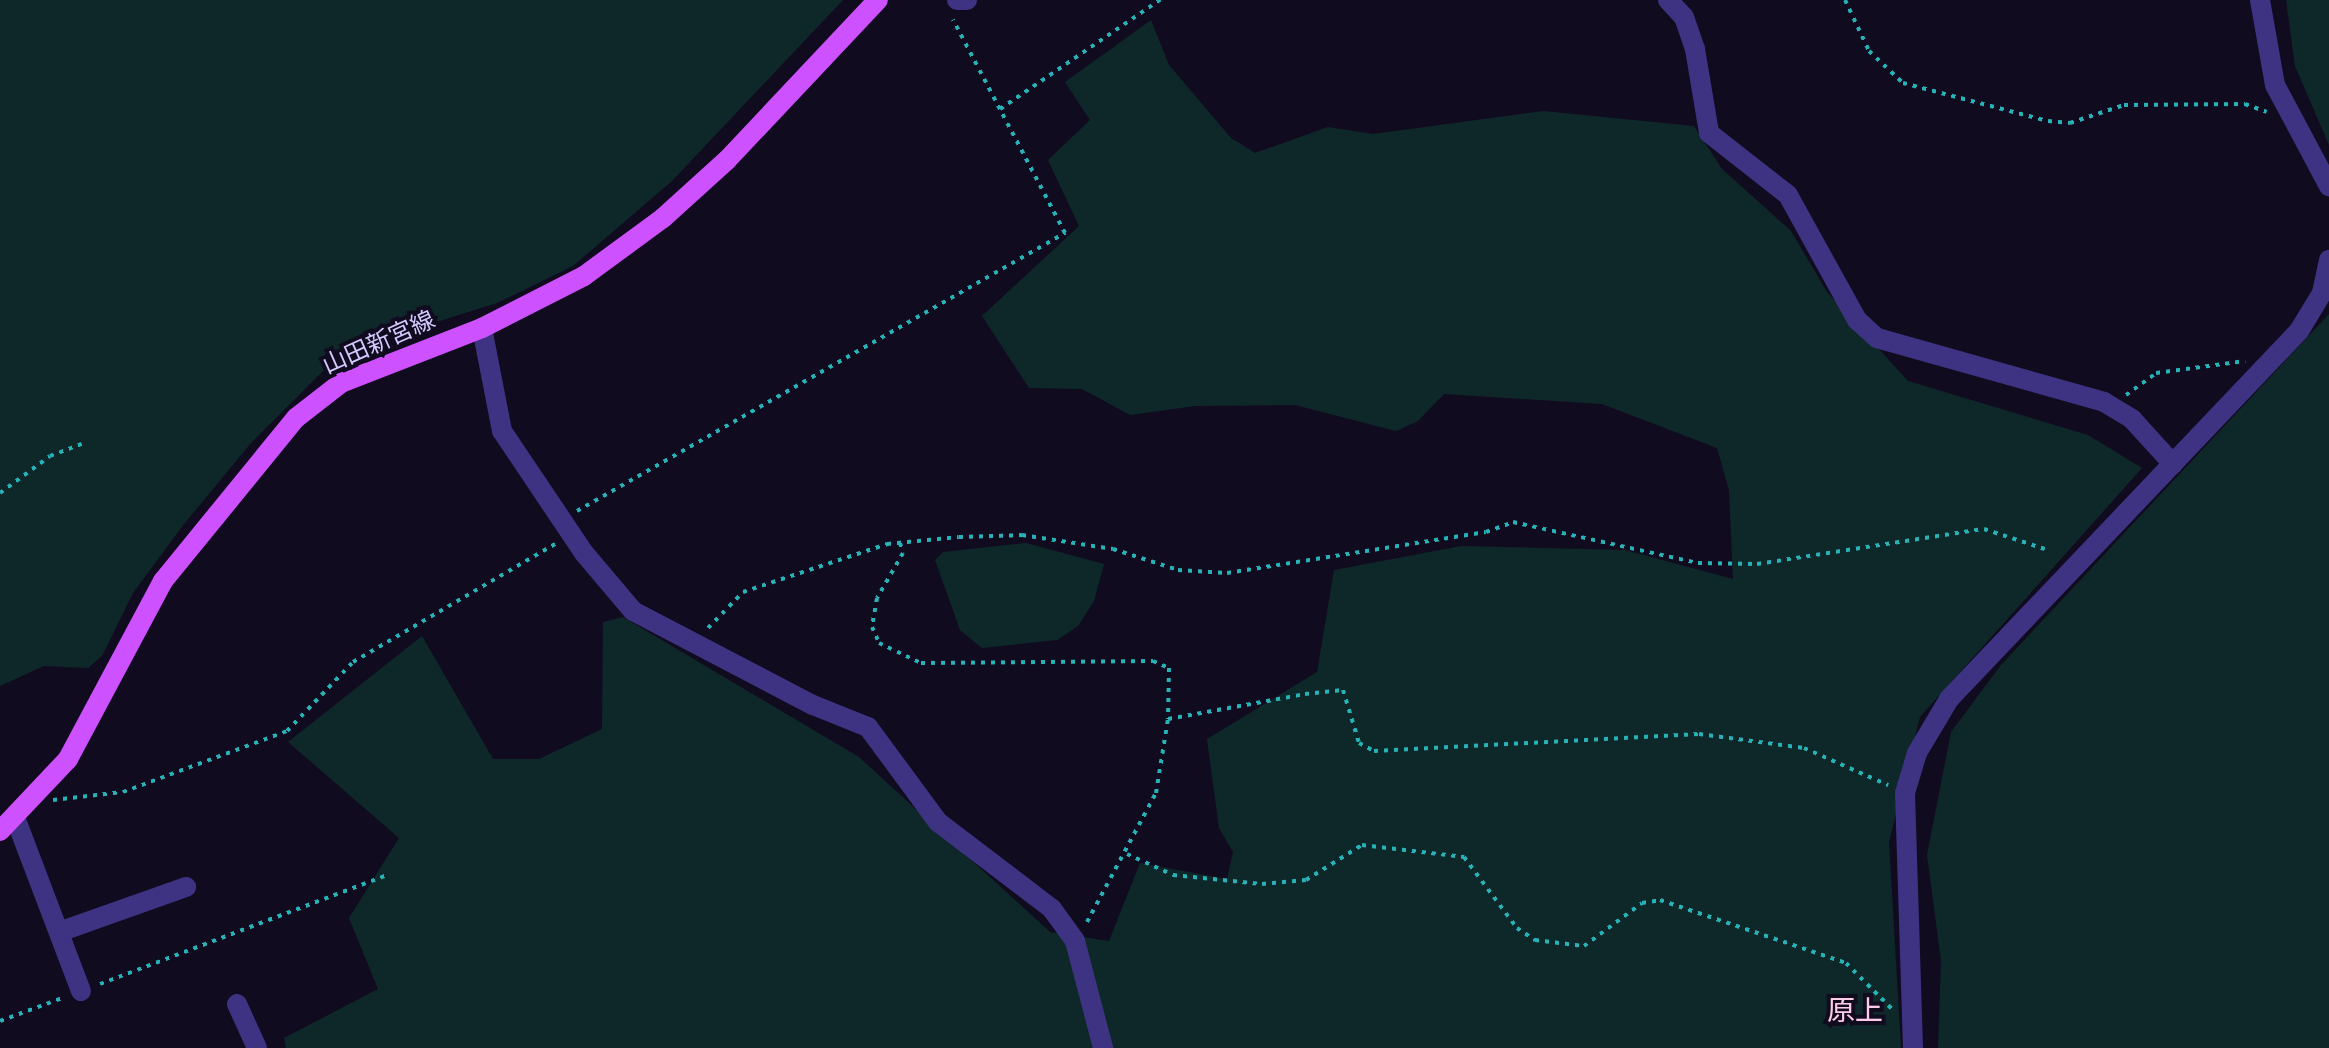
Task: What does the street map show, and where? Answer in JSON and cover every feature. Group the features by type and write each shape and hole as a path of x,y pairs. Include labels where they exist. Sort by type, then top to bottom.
{"main road":[{"name":"山田新宮線","path":"8,826 68,759 163,581 296,418 341,383 482,328 584,276 663,218 878,0"}],"street":[{"path":"952,5 967,0"},
{"path":"1668,0 1684,17 1695,49 1709,133 1788,195 1809,224 1845,303 1877,338 2114,409 2132,419 2173,464"},
{"path":"2260,0 2275,85 2329,186"},
{"path":"1913,1048 1905,793 1917,753 1949,699 2299,331 2322,293 2329,260"},
{"path":"482,328 502,431 566,528 633,611 813,705 868,727 938,822 1052,909 1075,941 1103,1048"},
{"path":"8,826 59,932 81,991"},
{"path":"59,932 186,887"},
{"path":"237,1004 257,1048"}],"path":[{"path":"1000,109 1160,0"},
{"path":"1845,0 1869,51 1903,83 2048,121 2070,123 2124,105 2245,104 2294,119"},
{"path":"39,794 59,803 123,792 287,731 353,662 566,528 1065,233 1000,109 952,5"},
{"path":"2114,409 2156,373 2243,361 2264,368"},
{"path":"0,493 50,456 82,444"},
{"path":"703,645 710,622 743,592 900,543 1022,535 1113,549 1178,570 1227,573 1486,532 1513,522 1698,563 1757,564 1984,529 2045,549"},
{"path":"900,543 903,553 877,598 872,627 879,643 921,663 1153,661 1169,668 1168,719 1156,793 1127,854 1075,941"},
{"path":"1168,719 1343,690 1359,743 1374,751 1699,734 1804,748 1905,793"},
{"path":"1127,854 1173,875 1262,884 1306,880 1362,845 1464,857 1517,928 1535,940 1584,946 1642,903 1660,900 1846,963 1890,1009 1912,1014"},
{"path":"0,1021 389,874"}],"green space":[{"path":"0,0 843,0 672,181 573,266 497,303 411,330 324,370 251,443 184,524 133,593 102,656 88,668 44,666 0,686"},
{"path":"2286,0 2329,0 2329,145 2295,66"},
{"path":"1151,20 1169,65 1231,138 1255,153 1328,127 1373,134 1543,111 1694,126 1722,169 1791,231 1827,292 1908,381 2088,435 2142,468 1920,717 1889,842 1901,1048 286,1048 284,1038 378,989 349,918 399,838 288,742 422,636 493,759 539,759 602,729 603,622 623,617 859,757 1050,932 1109,941 1140,863 1227,879 1233,852 1219,828 1207,739 1317,672 1334,570 1461,546 1625,550 1733,579 1729,490 1717,448 1602,404 1444,394 1418,421 1396,431 1295,405 1195,406 1130,415 1082,389 1029,388 982,316 1079,226 1048,160 1090,120 1065,82"},
{"path":"2329,314 2329,1048 1938,1048 1941,961 1927,855 1951,732 2001,665"},
{"path":"1026,543 1104,564 1094,601 1078,626 1057,640 982,648 960,630 935,560 943,552"}],"district":[{"name":"原上","path":"1855,1011"}]}
